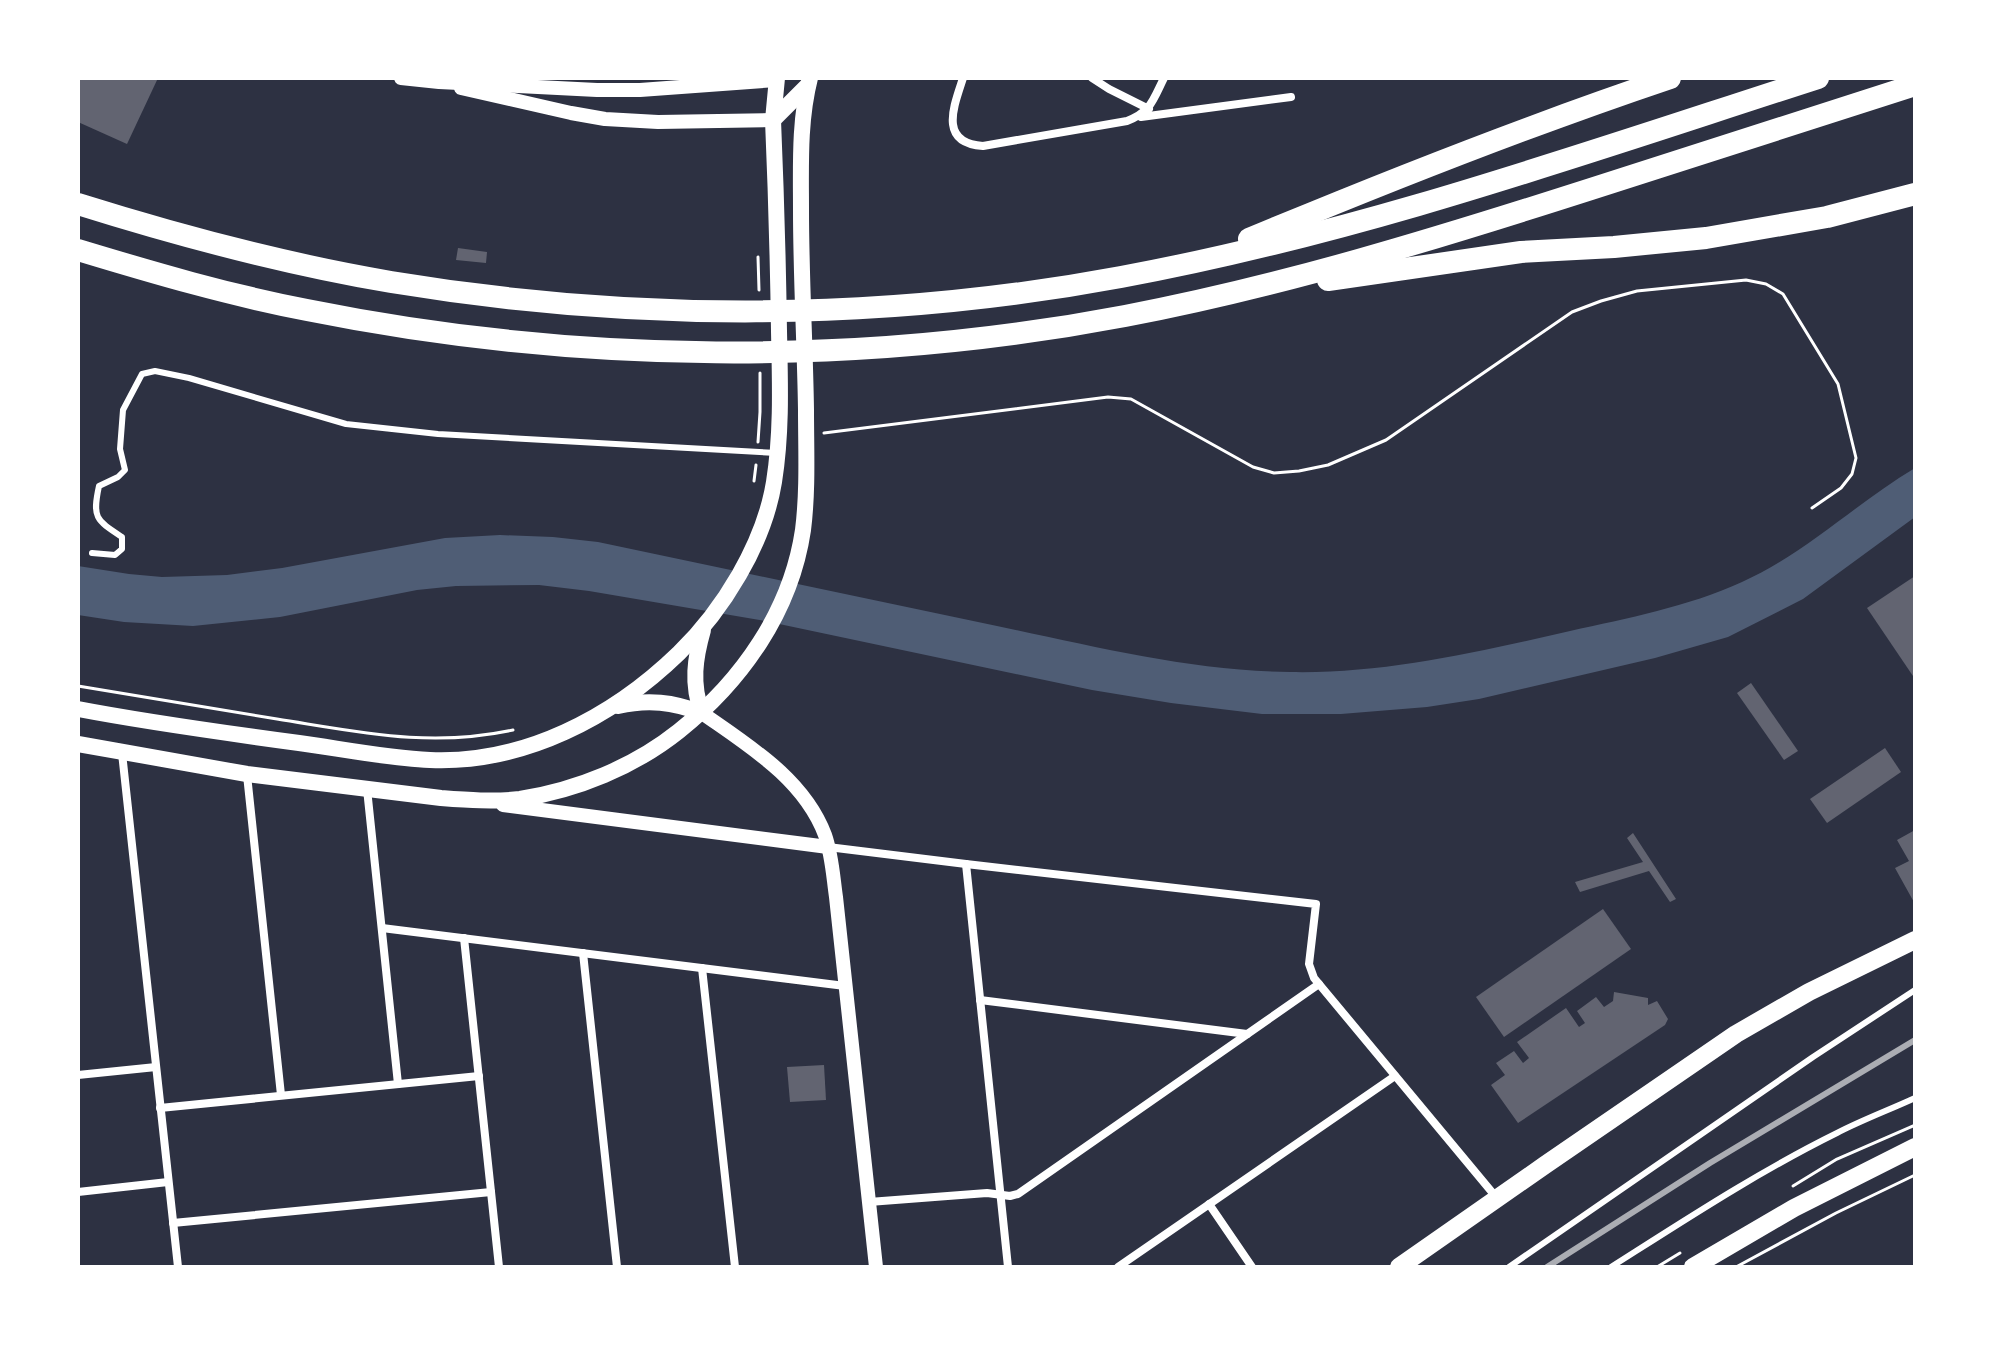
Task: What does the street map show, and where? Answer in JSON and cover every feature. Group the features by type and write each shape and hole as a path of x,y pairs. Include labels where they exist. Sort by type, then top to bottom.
{"highway":[{"path":"1194,262 1454,155 1670,78"},
{"path":"78,204 202,240 308,265 457,292 657,310 786,311 921,304 1055,289 1306,236 1499,181 1818,78"},
{"path":"78,250 233,294 379,323 523,342 654,351 798,351 964,339 1126,316 1352,262 1488,222 1915,85"},
{"path":"1256,287 1327,281 1521,252 1706,238 1827,217 1915,194"}],"main road":[{"path":"78,709 182,727 408,758 453,760 495,755 566,733 610,708 660,671 706,623 737,578 768,509 778,453 779,419 778,237 773,120 776,79"},
{"path":"773,120 809,81"},
{"path":"78,744 247,774 472,801 517,799 559,791 605,774 646,754 702,713 741,671 761,642 795,564 802,534 806,506 806,418 801,157 809,81"},
{"path":"702,713 694,670 706,623"},
{"path":"610,708 636,702 662,701 702,713"},
{"path":"1399,1267 1736,1034 1809,992 1915,940"},
{"path":"1693,1267 1794,1208 1915,1147"}],"street":[{"path":"401,78 597,90 640,90 776,79"},
{"path":"963,78 952,113 952,126 961,139 972,146 1139,117 1291,97"},
{"path":"1092,78 1129,101 1149,109"},
{"path":"1139,117 1149,109 1164,78"},
{"path":"439,82 481,94 605,119 658,122 773,120"},
{"path":"702,713 745,742 790,781 811,807 824,833 834,878 876,1267"},
{"path":"122,753 178,1267"},
{"path":"247,774 281,1095"},
{"path":"367,789 398,1084"},
{"path":"472,801 966,864 1316,904 1309,964 1314,978 1497,1198"},
{"path":"966,864 1008,1267"},
{"path":"382,928 845,986"},
{"path":"464,938 499,1267"},
{"path":"583,953 617,1267"},
{"path":"702,968 735,1267"},
{"path":"869,1202 987,1193 1010,1196 1025,1190 1319,984"},
{"path":"980,1000 1248,1034"},
{"path":"78,1075 156,1067"},
{"path":"160,1108 479,1076"},
{"path":"1118,1267 1395,1076"},
{"path":"78,1192 168,1182"},
{"path":"173,1223 491,1192"},
{"path":"1209,1204 1252,1267"}],"lane":[{"path":"92,553 115,555 122,549 122,537 99,521 94,506 99,486 125,470 120,449 123,410 142,374 155,371 346,424 438,434 778,453"},
{"path":"1509,1267 1786,1075 1915,990"},
{"path":"1611,1267 1776,1165 1838,1132 1915,1098"}],"path":[{"path":"822,434 1108,397 1131,399 1253,467 1274,473 1299,471 1328,465 1386,440 1572,312 1637,291 1746,280 1766,284 1783,294 1838,384 1856,458 1852,474 1841,488 1812,508"},
{"path":"754,483 760,412"},
{"path":"78,686 377,735 432,739 483,736 525,728"},
{"path":"1736,1267 1915,1175"}],"water":[{"path":"1915,468 1915,517 1803,599 1728,637 1655,658 1479,699 1341,714 1262,714 1171,703 1092,690 765,621 539,585 417,590 280,617 193,626 124,622 78,615 78,566 162,577 227,575 445,538 500,535 553,537 598,542 1179,662 1253,671 1325,672 1396,665 1501,647 1657,611 1721,591 1787,557"}],"building":[{"path":"78,78 158,78 127,144 78,122"},
{"path":"458,248 487,252 486,263 456,260"},
{"path":"1915,576 1915,679 1867,608"},
{"path":"1751,683 1798,751 1784,760 1737,693"},
{"path":"1885,748 1901,772 1827,823 1810,799"},
{"path":"1915,830 1915,904 1895,868 1909,861 1897,840"},
{"path":"1633,833 1676,899 1670,902 1649,871 1580,892 1575,882 1643,862 1627,838"},
{"path":"1603,909 1631,949 1504,1037 1476,997"},
{"path":"1614,992 1648,998 1648,1005 1657,1001 1668,1019 1665,1025 1518,1123 1491,1085 1505,1075 1496,1063 1514,1051 1523,1063 1529,1058 1517,1042 1566,1008 1579,1027 1585,1023 1577,1011 1596,997 1604,1007 1613,1001"},
{"path":"824,1065 826,1100 790,1102 787,1067"}],"railway":[{"path":"1547,1267 1710,1163 1915,1040"}]}
